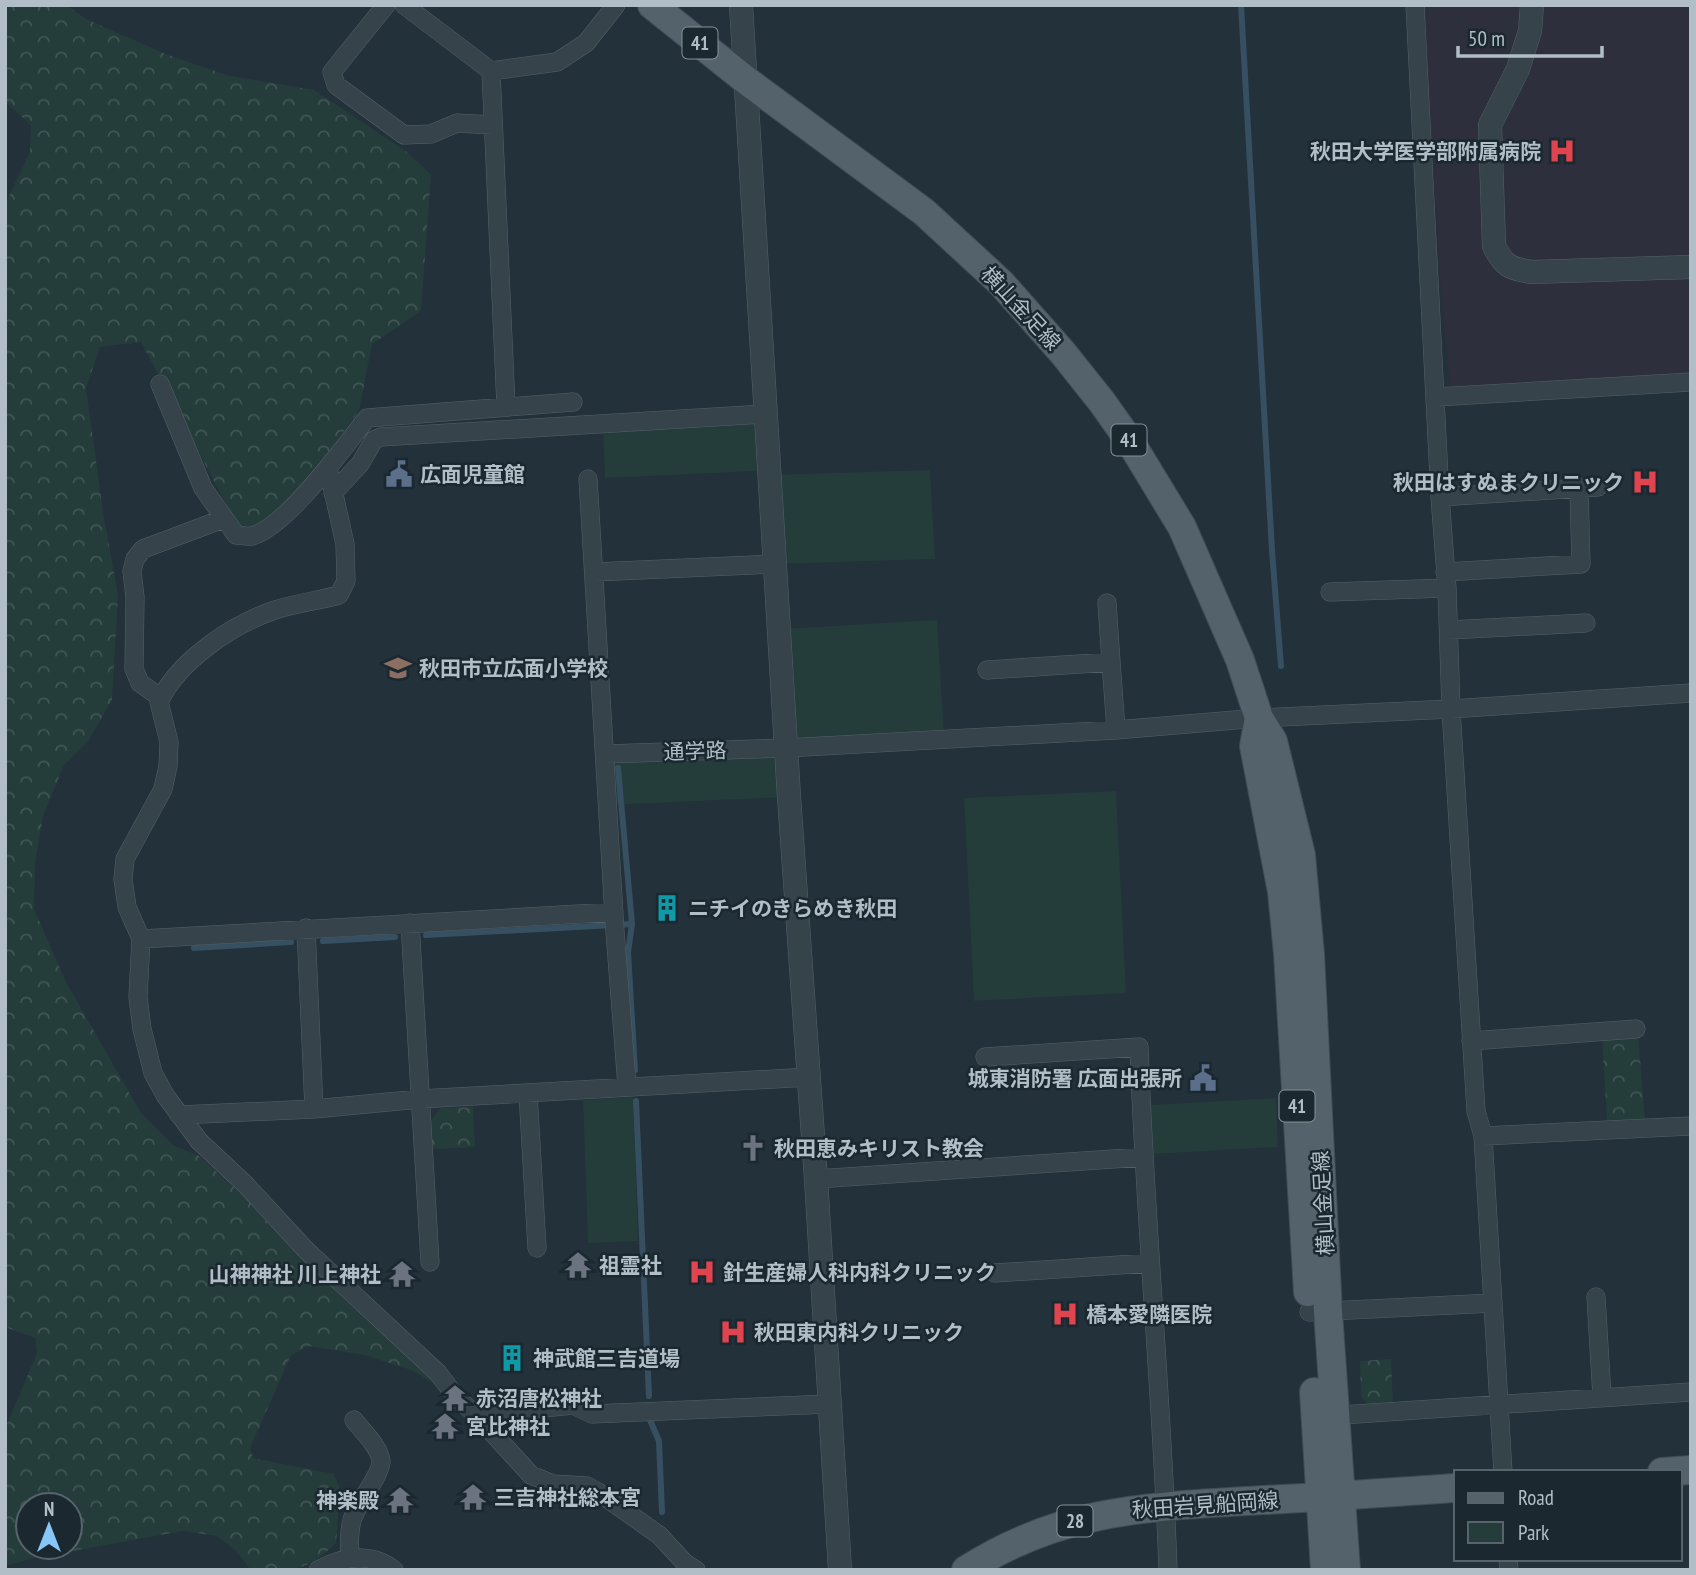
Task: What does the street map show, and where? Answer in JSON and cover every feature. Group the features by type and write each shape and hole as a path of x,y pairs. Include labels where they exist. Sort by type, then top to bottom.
{"main road":[{"name":"横山金足線","path":"652,5 747,81 924,212 1001,283 1063,353 1131,443 1182,527 1240,660 1259,718 1273,741 1293,818 1306,896 1319,1312 1330,1497 1325,1570"},
{"name":"秋田岩見船岡線","path":"965,1570 1010,1545 1059,1526 1111,1512 1165,1506 1454,1488"},
{"name":"横山金足線","path":"1330,1497 1346,1570"}],"street":[{"path":"386,5 332,72 336,85 404,135 431,134 457,123 493,125"},
{"path":"404,5 491,71 557,62 586,43 617,5"},
{"path":"741,5 774,564 817,1179 840,1570"},
{"path":"1415,5 1451,709 1476,1111 1483,1136 1503,1470"},
{"path":"1532,5 1530,32 1518,69 1490,125 1494,246 1502,262 1518,270 1532,272 1691,267"},
{"path":"491,71 506,407"},
{"path":"1436,397 1691,383"},
{"path":"160,384 203,488 236,535 251,537 276,524 328,468 367,418 573,402"},
{"path":"333,494 360,464 374,440 381,437 765,414"},
{"path":"328,468 345,544 346,581 339,595 275,610 245,624 202,650 167,685 159,702 169,742 168,766 163,789 125,859 123,879 127,907 141,939 138,997 142,1029 153,1073 199,1141 246,1185 306,1250 438,1373 456,1398 476,1415 530,1475 553,1484 587,1486 598,1492 659,1535 685,1563 696,1570"},
{"path":"588,478 614,920 627,1086"},
{"path":"1440,497 1598,487"},
{"path":"1330,592 1581,565 1579,489"},
{"path":"161,698 140,683 134,669 135,597 132,571 135,559 144,549 223,519"},
{"path":"595,572 774,564"},
{"path":"1107,603 1116,725"},
{"path":"1449,630 1586,624"},
{"path":"987,670 1111,662"},
{"name":"通学路","path":"605,754 786,742 1451,709 1691,693"},
{"path":"141,939 410,923 614,920"},
{"path":"410,923 430,1262"},
{"path":"306,928 314,1109"},
{"path":"1471,1041 1636,1029"},
{"path":"985,1057 1139,1047 1168,1570"},
{"path":"179,1115 314,1109 420,1099 809,1077"},
{"path":"528,1093 537,1248"},
{"path":"1483,1136 1691,1126"},
{"path":"817,1179 1143,1157"},
{"path":"995,1273 1150,1263"},
{"path":"1596,1297 1602,1398"},
{"path":"1319,1312 1493,1303"},
{"path":"1325,1416 1691,1392"},
{"path":"476,1415 573,1405 592,1414 830,1404"},
{"path":"350,1558 352,1521 361,1498 381,1468 377,1450 354,1420"},
{"path":"318,1570 340,1559 350,1558 372,1559 394,1570"}],"shaded area":[{"name":"秋田大学医学部附属病院","path":"1424,5 1691,5 1691,378 1458,393 1450,386 1441,297"}],"green space":[{"path":"5,5 66,5 86,19 168,55 230,76 314,90 407,152 431,175 421,311 372,344 359,411 303,485 268,520 247,531 236,523 141,342 100,347 86,388 103,512 118,595 112,700 87,743 64,765 43,816 35,864 34,909 66,982 141,1113 173,1145 199,1156 437,1375 437,1386 414,1371 365,1355 308,1346 291,1355 250,1448 253,1458 334,1474 340,1489 336,1543 316,1560 297,1568 251,1570 235,1550 217,1536 183,1531 84,1549 84,1491 14,1491 14,1561 23,1561 5,1566 5,1429 37,1353 35,1338 5,1327 5,204 30,152 31,125 5,102"},
{"path":"755,421 757,471 605,478 603,428"},
{"path":"930,470 935,559 774,564 769,475"},
{"path":"937,620 944,734 786,748 780,629"},
{"path":"786,748 789,797 608,805 605,750"},
{"path":"1116,791 1126,993 974,1001 964,798"},
{"path":"1638,1034 1645,1120 1607,1121 1602,1037"},
{"path":"633,1097 638,1241 588,1243 583,1100"},
{"path":"1276,1098 1278,1147 1152,1154 1149,1105"},
{"path":"473,1107 475,1147 432,1149 431,1120 441,1108"},
{"path":"1391,1359 1393,1404 1369,1405 1361,1397 1360,1361"}],"waterway":[{"path":"1241,5 1281,666"},
{"path":"618,768 632,924 628,952 635,1070"},
{"path":"426,935 632,924"},
{"path":"323,941 395,937"},
{"path":"194,948 291,942"},
{"path":"636,1101 649,1396"},
{"path":"650,1420 659,1441 662,1512"}],"place":[{"name":"秋田大学医学部附属病院","path":"1562,151"},
{"name":"広面児童館","path":"399,474"},
{"name":"秋田はすぬまクリニック","path":"1645,482"},
{"name":"秋田市立広面小学校","path":"398,668"},
{"name":"ニチイのきらめき秋田","path":"667,908"},
{"name":"城東消防署 広面出張所","path":"1203,1078"},
{"name":"秋田恵みキリスト教会","path":"753,1148"},
{"name":"祖霊社","path":"578,1265"},
{"name":"針生産婦人科内科クリニック","path":"702,1272"},
{"name":"山神神社 川上神社","path":"402,1274"},
{"name":"橋本愛隣医院","path":"1065,1314"},
{"name":"秋田東内科クリニック","path":"733,1332"},
{"name":"神武館三吉道場","path":"512,1358"},
{"name":"赤沼唐松神社","path":"455,1398"},
{"name":"宮比神社","path":"445,1426"},
{"name":"三吉神社総本宮","path":"473,1497"},
{"name":"神楽殿","path":"400,1500"}]}
